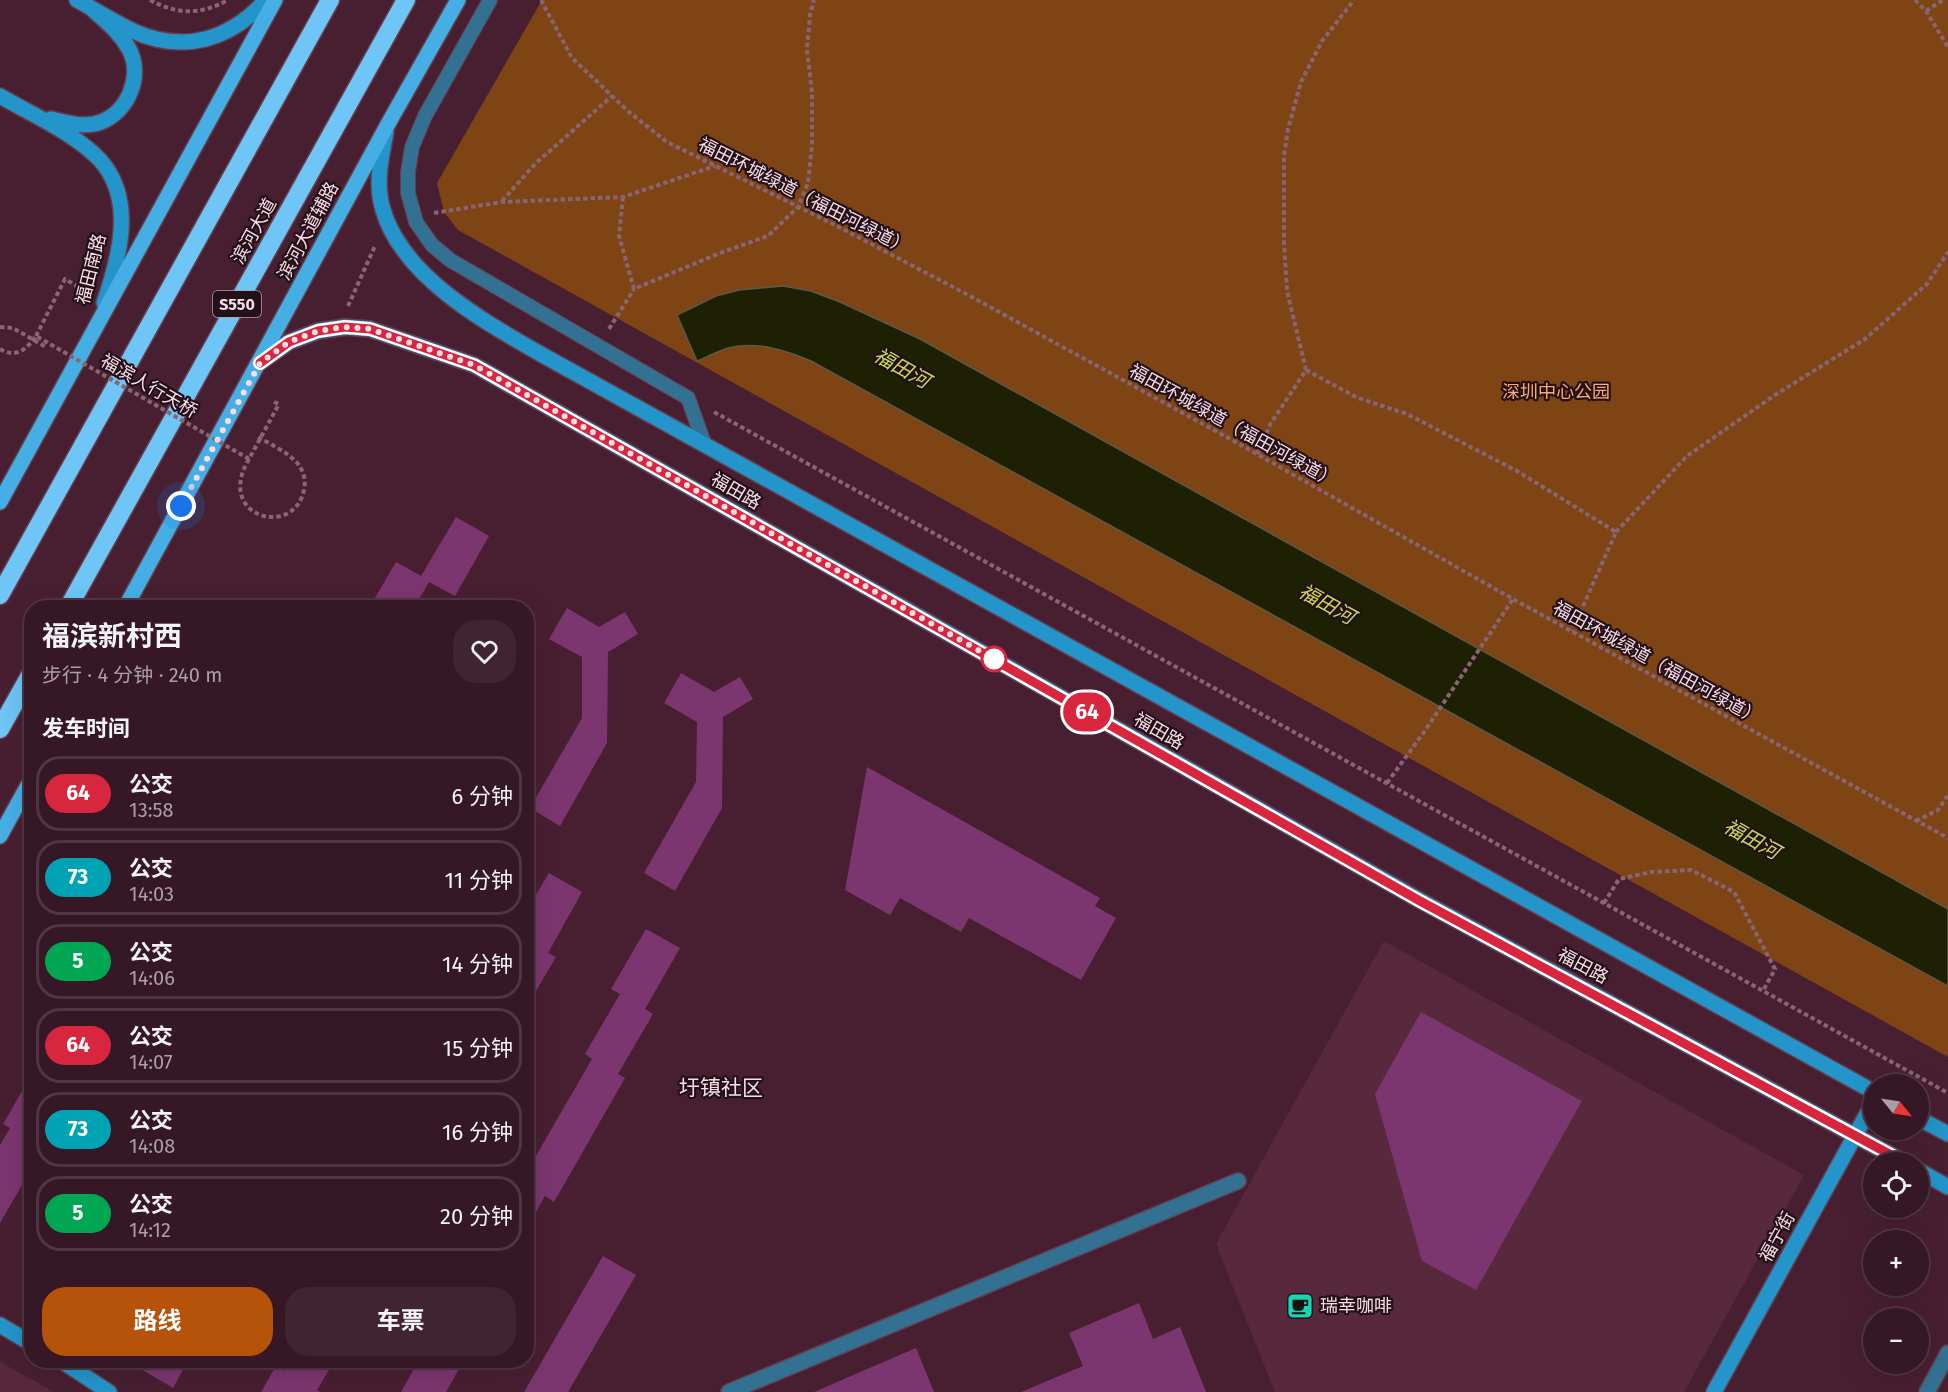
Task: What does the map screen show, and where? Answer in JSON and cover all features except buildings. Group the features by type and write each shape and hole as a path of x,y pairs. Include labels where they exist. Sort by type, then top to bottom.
{"highway":[{"path":"0,595 330,0"},
{"name":"滨河大道","path":"72,600 406,0"},
{"path":"0,729 24,686"}],"main road":[{"path":"77,0 135,32 163,40 190,41 214,38 234,29 266,0"},
{"path":"0,502 275,0"},
{"name":"滨河大道辅路","path":"129,600 388,124 458,0"},
{"path":"33,115 69,124 85,125 100,122 114,114 126,101 134,84 135,67 130,51 121,36 91,8"},
{"name":"福田南路","path":"0,96 80,143 100,161 115,183 122,212 120,243 113,277 94,331"},
{"name":"福田路","path":"388,124 380,161 379,184 382,209 393,235 426,276 483,321 1863,1086"},
{"name":"福田路","path":"260,363 289,342 318,331 345,327 370,329 474,365 1420,901 1886,1152"},
{"path":"0,836 24,792"},
{"name":"福宁街","path":"1714,1392 1863,1121"},
{"path":"1929,1124 1948,1134"},
{"path":"1929,1176 1948,1187"},
{"path":"0,1325 24,1339"},
{"path":"72,1368 109,1392"}],"street":[{"path":"729,1392 1238,1181"},
{"path":"1927,1392 1948,1353"}],"lane":[{"path":"490,0 426,116 412,147 408,172 408,193 416,222 432,245 450,260 688,398 704,443"}],"path":[{"path":"150,0 181,12 215,7 228,0"},
{"name":"福田环城绿道（福田河绿道）","path":"541,0 572,58 629,112 667,142 970,296 1257,454 1513,599 1948,838"},
{"path":"599,346 634,289 720,253 768,236 798,207 808,183 812,145 812,92 807,50 810,15 814,0"},
{"path":"1257,454 1271,423 1306,370 1287,291 1284,242 1284,156 1288,129 1301,82 1322,41 1354,0"},
{"path":"1915,0 1926,11 1948,46"},
{"path":"1926,11 1943,0"},
{"path":"502,202 534,164 612,96"},
{"path":"430,213 502,202 623,197 716,166"},
{"path":"623,197 619,236 634,289"},
{"path":"344,313 375,246"},
{"path":"1572,631 1617,532 1687,456 1775,395 1865,339 1927,284 1948,252"},
{"path":"0,349 17,354 28,346 36,336 65,279 80,288"},
{"path":"0,327 13,328 46,347"},
{"name":"福滨人行天桥","path":"36,336 249,459"},
{"path":"1306,370 1358,398 1407,414 1517,471 1617,532"},
{"path":"688,398 1948,1093"},
{"path":"256,436 290,457 302,470 305,488 302,499 286,515 275,518 253,512 240,494 239,483 242,472 249,459 277,403"},
{"path":"1387,783 1513,599"},
{"path":"1916,821 1938,810 1948,795"},
{"path":"1604,903 1619,879 1651,872 1691,870 1734,892 1775,969 1763,991"}],"shaded area":[{"path":"1384,941 1804,1175 1684,1392 1275,1392 1216,1244"},
{"path":"0,1362 47,1388 53,1392 0,1392"}],"green space":[{"name":"深圳中心公园","path":"542,0 1948,0 1948,1057 458,230 444,212 437,183"}],"water":[{"name":"福田河","path":"783,286 811,291 840,302 920,339 1948,909 1948,986 811,361 781,350 760,346 739,346 728,348 697,361 677,315 716,296 739,290"}],"bus line":[{"name":"64","path":"260,363 289,342 318,331 345,327 370,329 474,365 1420,901 1886,1152"}],"place":[{"name":"瑞幸咖啡","path":"1300,1306"}],"district":[{"name":"圩镇社区","path":"721,1088"}],"route":[{"path":"181,506 260,363 289,342 318,331 345,327 370,329 474,365 994,659"}]}
